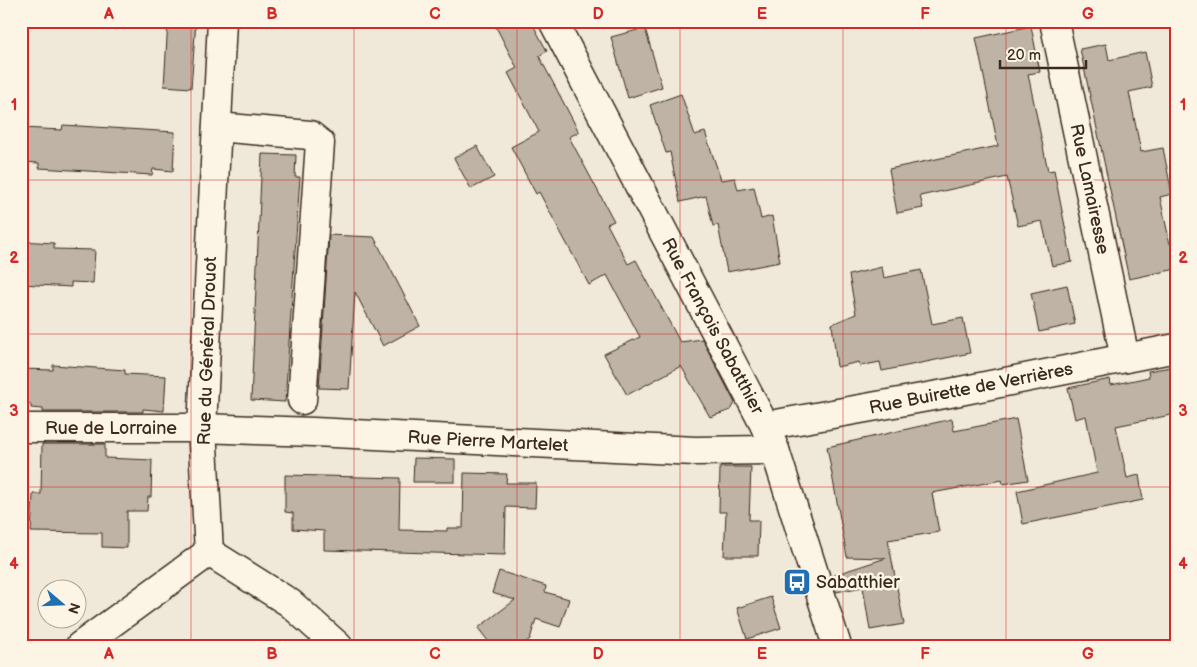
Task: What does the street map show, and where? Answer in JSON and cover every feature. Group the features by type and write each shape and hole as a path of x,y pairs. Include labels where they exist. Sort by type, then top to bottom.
{"street":[{"name":"Rue du Général Drouot","path":"209,552 202,428 222,21"},
{"name":"Rue François Sabatthier","path":"553,21 770,438 837,646"},
{"name":"Rue Lamairesse","path":"1054,21 1125,358"},
{"path":"217,127 310,135 320,143 302,400"},
{"name":"Rue Buirette de Verrières","path":"770,438 950,393 1176,348"},
{"name":"Rue de Lorraine","path":"21,428 202,428"},
{"name":"Rue Pierre Martelet","path":"202,428 695,451 770,438"},
{"path":"80,646 209,552 290,603 338,646"}],"building":[{"path":"168,21 196,21 191,88 164,86"},
{"path":"493,21 531,21 547,51 539,56 579,132 569,137 614,221 607,224 628,264 636,260 680,342 702,339 735,403 731,410 710,417 681,366 627,395 604,354 640,337 607,275 589,285 539,192 536,194 511,147 539,132 508,73 517,68"},
{"path":"1031,26 1040,72 1028,74 1048,171 1054,170 1072,262 1052,266 1042,221 1018,226 1007,177 920,196 923,208 897,213 889,169 998,146 976,38"},
{"path":"645,28 662,87 628,98 611,37"},
{"path":"1106,44 1109,60 1145,52 1152,87 1129,92 1141,152 1163,148 1172,194 1160,197 1170,244 1176,243 1176,269 1129,279 1080,49"},
{"path":"681,94 695,135 705,132 721,180 735,178 738,190 754,187 761,219 772,216 780,262 727,272 718,225 713,226 706,196 680,202 670,152 666,153 650,105"},
{"path":"63,125 175,132 173,171 153,169 152,175 39,168 39,163 21,162 21,128 62,130"},
{"path":"477,146 494,177 471,189 454,158"},
{"path":"262,154 296,155 295,177 300,177 285,402 251,400"},
{"path":"329,235 374,237 420,326 383,346 355,292 349,389 319,388"},
{"path":"21,241 54,243 54,249 95,250 93,283 71,282 71,287 21,284"},
{"path":"882,267 884,278 921,270 932,324 963,318 970,353 882,371 880,362 860,366 859,362 837,367 832,324 856,314 849,275"},
{"path":"1067,285 1075,324 1039,332 1031,293"},
{"path":"53,365 125,370 125,374 166,376 164,411 143,409 143,412 43,412 43,409 31,408 31,404 21,403 21,369 53,370"},
{"path":"1171,367 1176,389 1176,414 1116,426 1127,478 1139,475 1143,500 1023,524 1017,491 1097,473 1086,416 1075,419 1068,388 1110,379 1111,385 1149,377 1148,371"},
{"path":"952,419 954,431 1016,419 1028,480 1003,484 1002,480 932,493 939,532 888,540 904,624 870,630 863,587 836,592 831,576 886,558 847,557 827,447"},
{"path":"42,444 105,444 105,458 152,460 151,497 148,497 147,511 127,511 127,548 102,547 102,533 31,532 33,494 41,494"},
{"path":"414,458 455,459 455,482 413,482"},
{"path":"720,467 751,467 749,520 759,520 758,556 724,556 726,512 719,512"},
{"path":"464,473 507,474 506,483 536,483 535,508 506,507 505,555 324,550 324,531 293,529 293,513 285,512 285,475 400,478 399,530 447,531 447,528 463,528"},
{"path":"499,571 546,586 545,592 569,599 560,627 536,619 530,639 521,646 492,646 478,628 515,600 492,593"},
{"path":"771,597 781,628 747,639 737,608"}],"place":[{"name":"Sabatthier","path":"797,582"}]}
